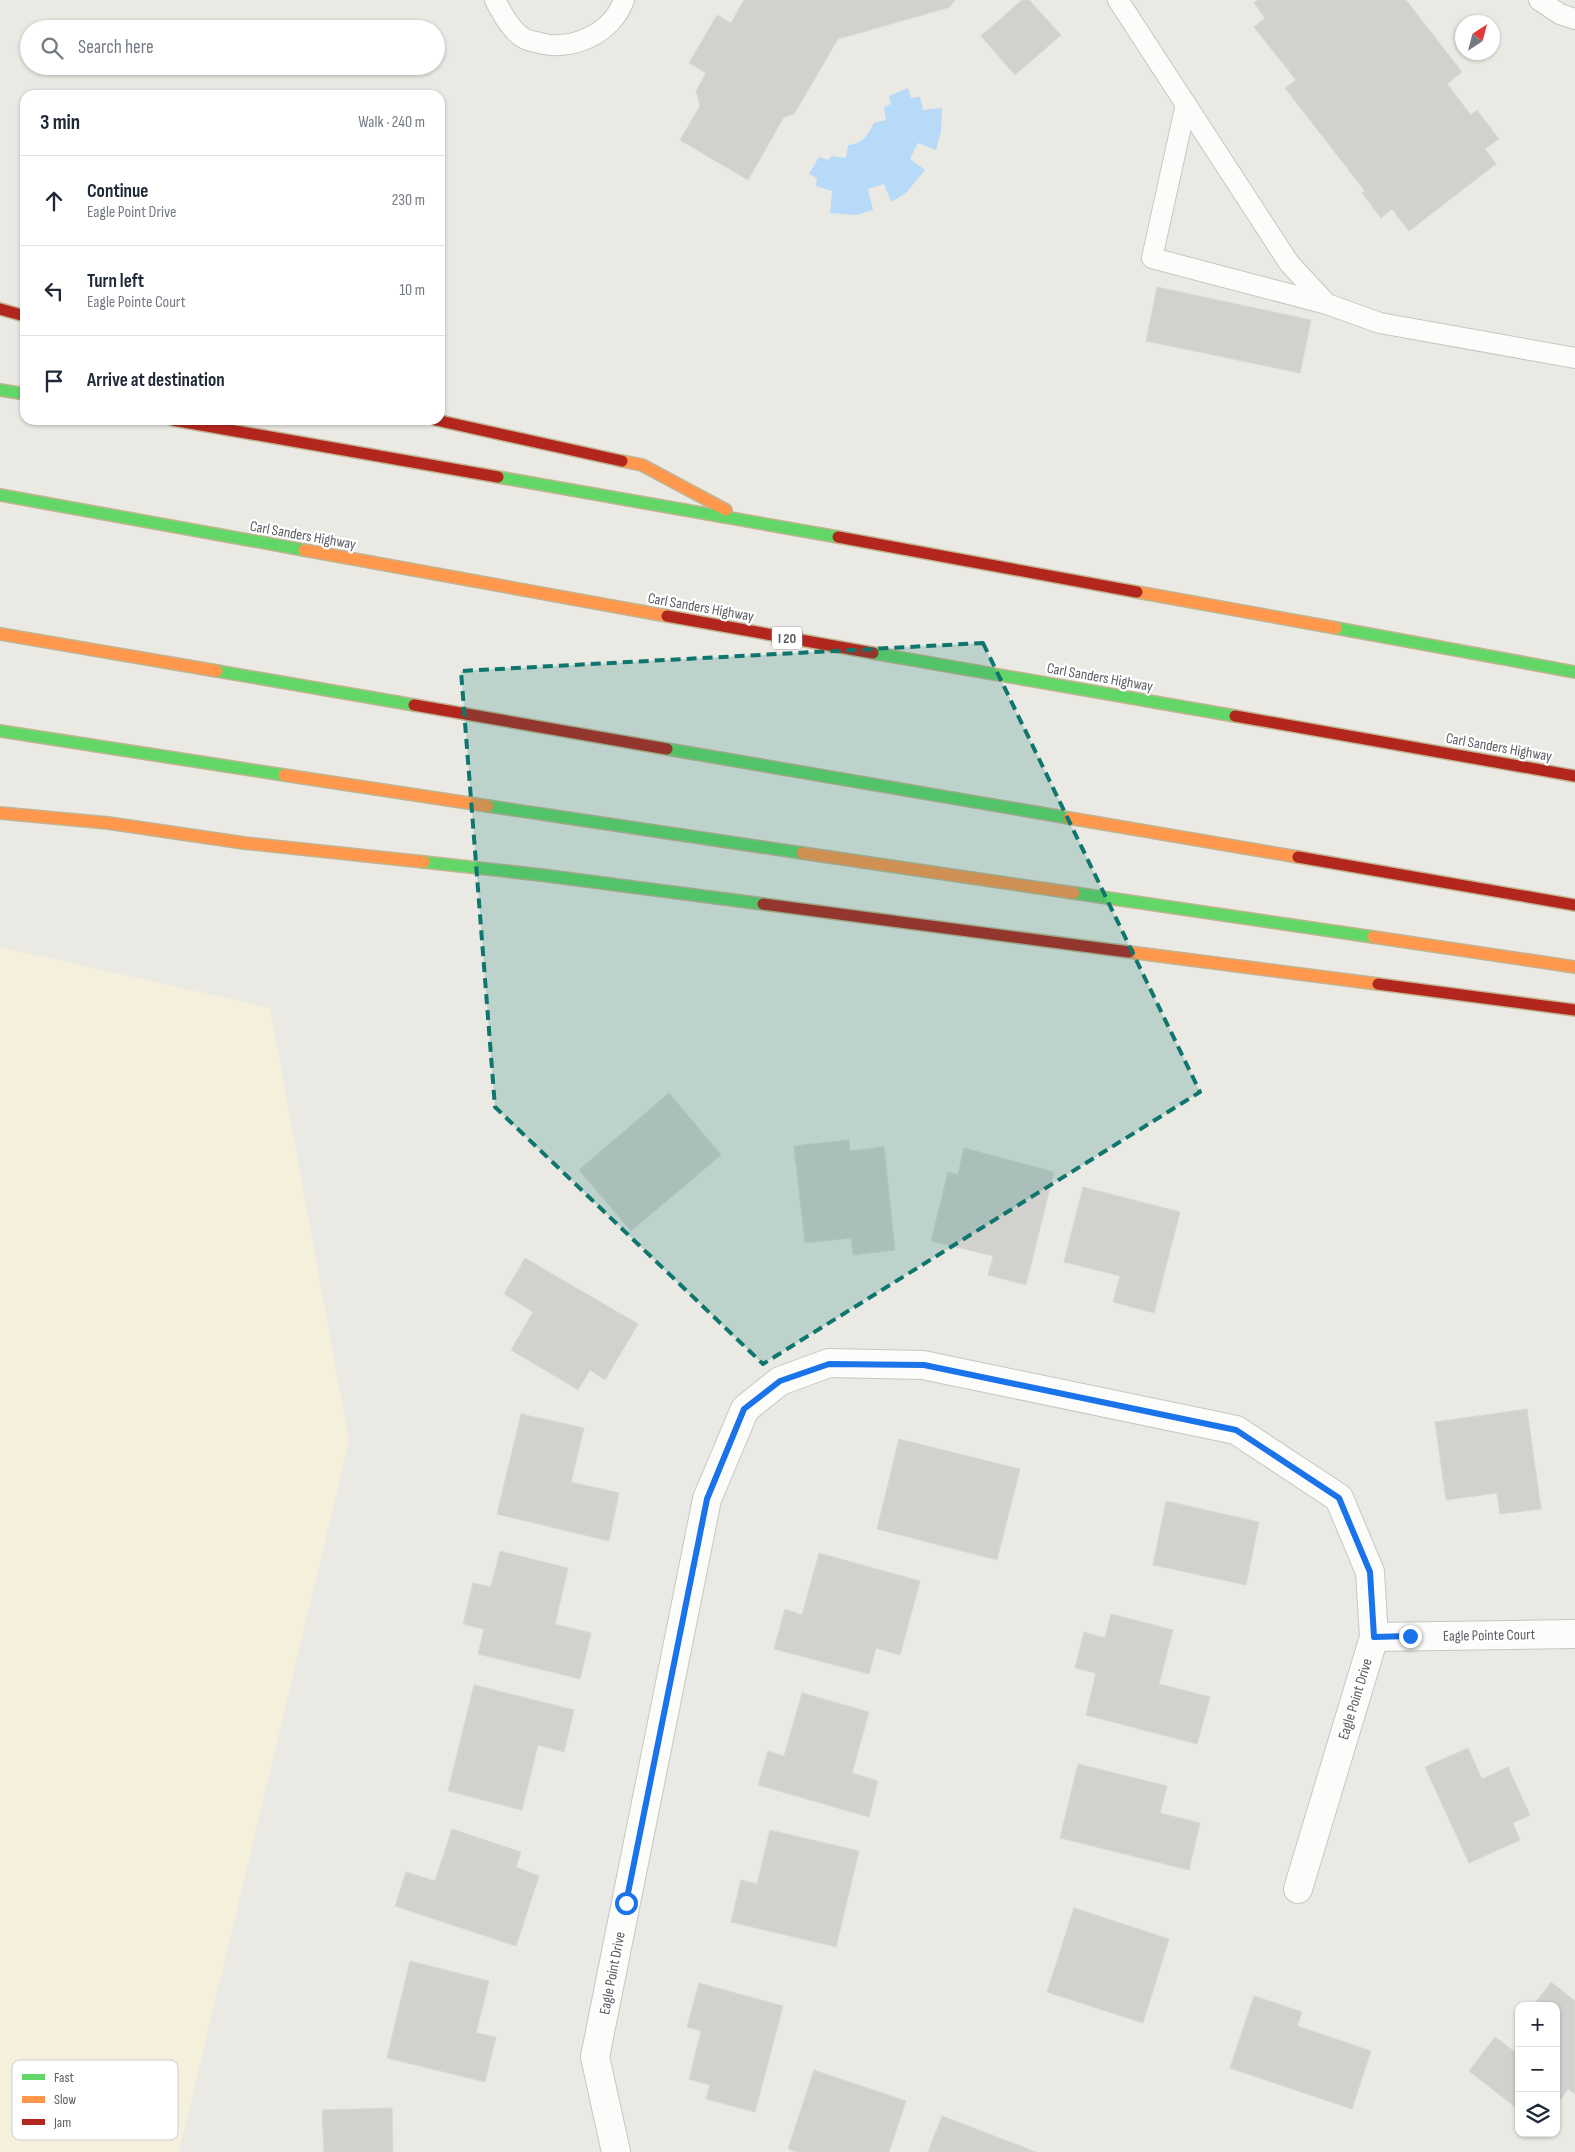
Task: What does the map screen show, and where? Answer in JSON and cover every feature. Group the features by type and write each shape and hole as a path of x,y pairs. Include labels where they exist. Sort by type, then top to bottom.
{"highway":[{"path":"0,310 20,315"},
{"path":"0,390 20,393"},
{"path":"445,422 642,465 748,522"},
{"path":"201,425 1575,672"},
{"name":"Carl Sanders Highway","path":"0,495 737,629 1575,776"},
{"path":"0,634 1575,905"},
{"path":"0,731 572,819 1575,967"},
{"path":"0,813 108,823 244,843 541,875 1575,1010"}],"street":[{"name":"Eagle Point Drive","path":"616,2152 595,2057 707,1499 744,1409 780,1381 829,1364 924,1365 1236,1430 1339,1498 1370,1572 1374,1637 1298,1889"},
{"name":"Eagle Pointe Court","path":"1374,1637 1575,1634"}],"lane":[{"path":"495,0 504,18 522,38 547,45 569,45 594,35 611,22 624,0"},
{"path":"1118,0 1289,263 1327,304"},
{"path":"1539,0 1560,14 1575,19"},
{"path":"1186,104 1152,258 1327,304 1380,324 1575,358"}],"highlighted area":[{"path":"983,643 1200,1092 763,1364 495,1107 461,671"}],"shaded area":[{"path":"0,947 270,1008 349,1441 179,2152 0,2152"}],"water":[{"path":"908,88 911,98 920,97 923,110 942,108 941,131 936,150 918,143 910,159 925,170 906,193 891,202 884,184 868,189 873,210 856,215 830,213 832,191 816,186 817,178 809,174 819,157 828,160 832,156 846,158 848,145 861,141 874,123 886,120 884,107 891,104 889,96"}],"building":[{"path":"744,0 955,0 950,7 838,39 794,114 784,117 748,180 680,140 700,106 696,91 706,73 689,63 717,15 731,23"},
{"path":"1022,0 1029,0 1061,35 1015,75 981,36"},
{"path":"1257,0 1406,0 1462,72 1447,84 1471,115 1477,110 1499,139 1485,149 1496,164 1409,231 1392,209 1381,218 1362,193 1365,191 1285,88 1296,80 1254,27 1265,18 1254,3"},
{"path":"1157,287 1311,320 1300,373 1146,341"},
{"path":"669,1093 721,1155 631,1231 579,1170"},
{"path":"849,1140 850,1151 884,1147 895,1250 853,1255 851,1238 805,1243 794,1146"},
{"path":"964,1148 1054,1172 1026,1285 988,1275 993,1256 931,1241 948,1172 958,1175"},
{"path":"1083,1187 1180,1212 1154,1313 1113,1302 1120,1276 1064,1262"},
{"path":"525,1258 638,1324 605,1380 590,1370 578,1390 511,1350 533,1312 504,1294"},
{"path":"1527,1409 1541,1509 1500,1514 1497,1493 1446,1500 1435,1422"},
{"path":"521,1414 584,1428 571,1482 619,1493 609,1541 497,1514"},
{"path":"899,1439 1020,1469 997,1560 877,1529"},
{"path":"1166,1501 1259,1522 1246,1585 1153,1565"},
{"path":"500,1551 568,1568 555,1624 591,1633 580,1679 478,1654 484,1629 463,1624 473,1583 491,1587"},
{"path":"819,1553 920,1581 900,1655 876,1648 869,1674 774,1649 785,1609 802,1615"},
{"path":"1111,1614 1173,1630 1159,1684 1210,1697 1197,1744 1086,1715 1096,1673 1075,1668 1084,1632 1105,1638"},
{"path":"474,1685 574,1710 564,1752 538,1745 522,1810 448,1791"},
{"path":"802,1693 869,1712 852,1773 878,1781 869,1817 758,1785 768,1751 784,1756"},
{"path":"1468,1748 1482,1779 1508,1767 1530,1815 1513,1823 1520,1840 1469,1863 1425,1767"},
{"path":"1078,1764 1167,1786 1160,1813 1200,1823 1189,1870 1060,1838"},
{"path":"452,1829 521,1852 516,1867 539,1876 516,1946 395,1906 406,1872 435,1881"},
{"path":"770,1830 859,1851 836,1947 731,1922 741,1880 757,1884"},
{"path":"1074,1908 1169,1939 1143,2023 1047,1992"},
{"path":"410,1961 489,1981 476,2033 496,2037 485,2082 387,2058"},
{"path":"1551,1982 1575,2001 1575,2094 1568,2089 1560,2100 1560,2002 1536,2002"},
{"path":"699,1983 783,2006 755,2112 706,2099 710,2085 689,2079 701,2031 687,2027"},
{"path":"1254,1996 1302,2012 1297,2026 1371,2051 1352,2109 1230,2068"},
{"path":"1495,2037 1515,2052 1515,2107 1469,2071"},
{"path":"814,2070 906,2101 889,2152 796,2152 788,2149"},
{"path":"392,2108 393,2152 324,2152 322,2110"},
{"path":"942,2116 1036,2152 928,2152"}],"traffic: fast":[{"path":"0,390 20,393"},
{"path":"498,477 838,537"},
{"path":"0,495 304,550"},
{"path":"1336,628 1575,672"},
{"path":"873,653 1235,716"},
{"path":"217,671 414,705"},
{"path":"0,731 284,775"},
{"path":"667,749 1069,818"},
{"path":"488,806 802,853"},
{"path":"424,862 763,904"},
{"path":"1074,893 1373,937"}],"traffic: slow":[{"path":"622,461 642,465 726,510"},
{"path":"304,550 667,616"},
{"path":"1137,592 1336,628"},
{"path":"0,634 217,671"},
{"path":"284,775 488,806"},
{"path":"0,813 108,823 244,843 424,862"},
{"path":"1069,818 1298,857"},
{"path":"802,853 1074,893"},
{"path":"1373,937 1575,967"},
{"path":"1129,952 1378,984"}],"traffic: jam":[{"path":"0,309 20,315"},
{"path":"445,422 622,461"},
{"path":"202,425 498,477"},
{"path":"838,537 1137,592"},
{"path":"667,616 873,653"},
{"path":"414,705 667,749"},
{"path":"1235,716 1575,776"},
{"path":"1298,857 1575,905"},
{"path":"763,904 1129,952"},
{"path":"1378,984 1575,1010"}],"route":[{"path":"626,1903 707,1499 744,1409 780,1381 829,1364 924,1365 1236,1430 1339,1498 1370,1572 1374,1637 1410,1636"}]}
